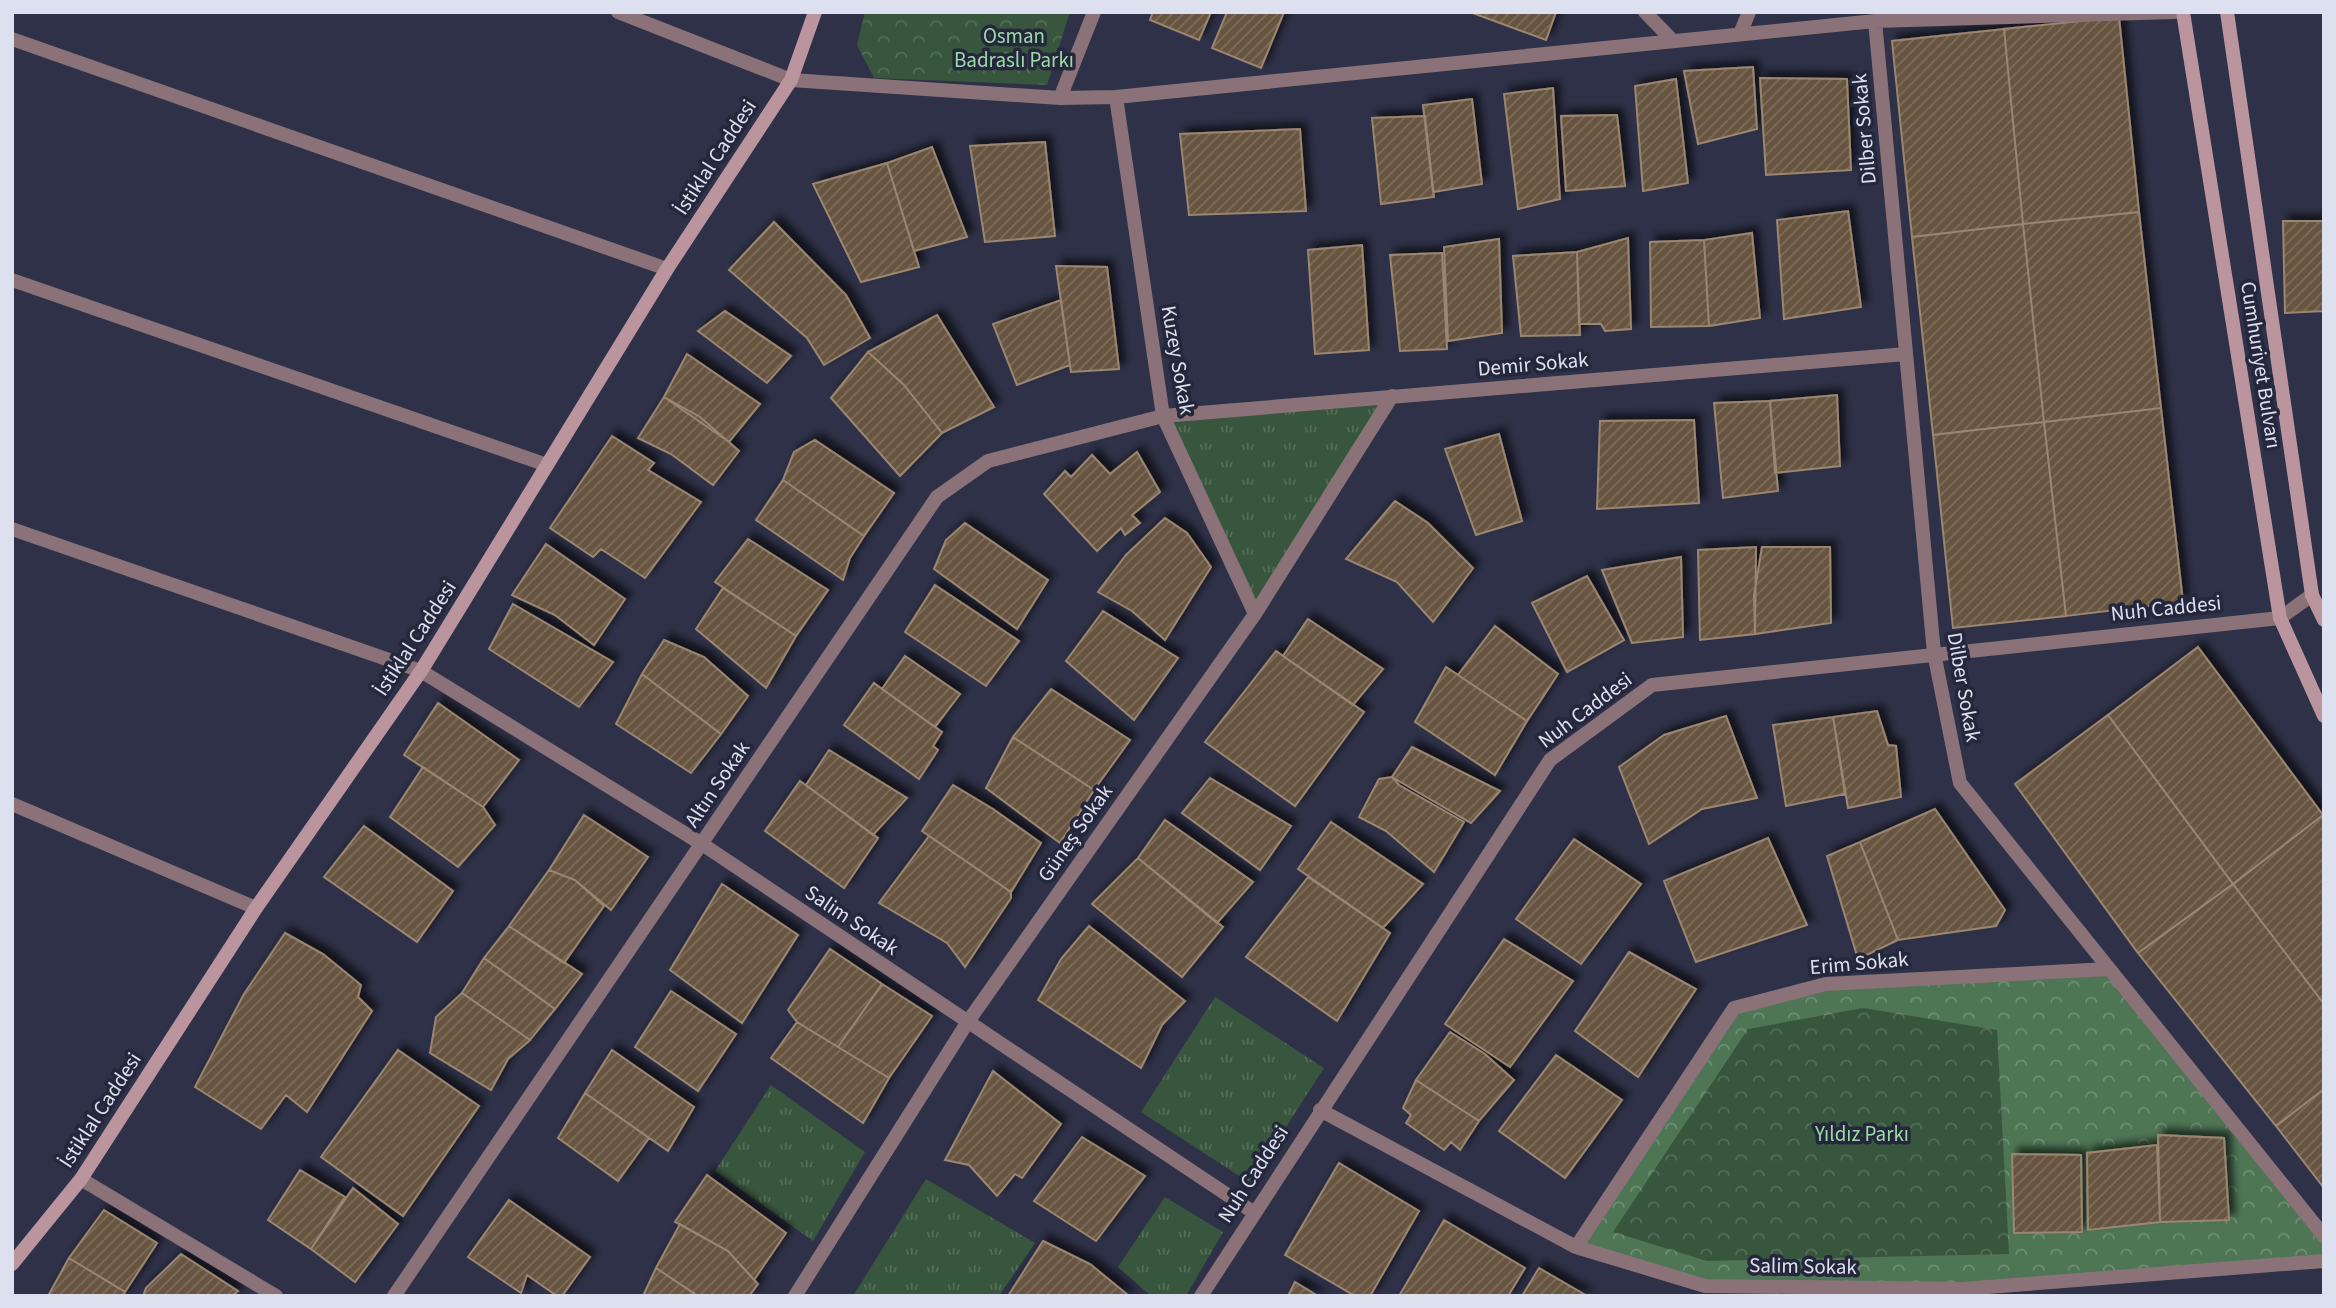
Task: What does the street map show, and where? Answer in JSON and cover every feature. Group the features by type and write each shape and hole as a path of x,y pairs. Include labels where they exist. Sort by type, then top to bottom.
{"street":[{"path":"618,12 791,80 1060,98 1116,97 1875,20 2175,12"},
{"name":"İstiklal Caddesi","path":"12,1264 81,1179 256,908 421,671 667,270 791,80 815,12"},
{"path":"1060,98 1094,12"},
{"path":"1645,12 1673,41"},
{"path":"1740,34 1749,12"},
{"name":"Cumhuriyet Bulvarı","path":"2183,12 2280,618 2324,716"},
{"name":"Cumhuriyet Bulvarı","path":"2227,12 2312,595 2324,620"},
{"name":"Dilber Sokak","path":"1875,20 1934,653 1961,783 2324,1236"},
{"path":"12,39 667,270"},
{"name":"Kuzey Sokak","path":"1116,97 1163,416 1255,614"},
{"path":"12,280 547,465"},
{"name":"Demir Sokak","path":"1163,416 1906,354"},
{"name":"Güneş Sokak","path":"795,1296 967,1023 1255,614 1392,396"},
{"name":"Altın Sokak","path":"394,1296 937,497 988,461 1163,416"},
{"name":"Salim Sokak","path":"12,529 421,671 702,844 1254,1212"},
{"name":"Nuh Caddesi","path":"1201,1296 1550,760 1652,685 2280,618 2312,595"},
{"path":"12,804 256,908"},
{"name":"Erim Sokak","path":"1576,1247 1734,1008 1826,984 2109,969"},
{"name":"Salim Sokak","path":"1321,1110 1576,1247 1705,1286 1962,1292 2324,1261"},
{"path":"81,1179 276,1296"}],"green space":[{"name":"Osman Badraslı Parkı","path":"865,12 1070,12 1047,85 874,78 857,45"},
{"path":"1392,396 1255,614 1163,416"},
{"path":"2109,969 2324,1236 2324,1261 1962,1289 1705,1286 1576,1247 1734,1008 1826,984"},
{"path":"1215,997 1324,1068 1250,1183 1141,1112"},
{"name":"Yıldız Parkı","path":"1863,1008 1997,1030 2009,1254 1707,1261 1613,1232 1748,1029"},
{"path":"771,1085 865,1152 813,1241 715,1171"},
{"path":"926,1179 1035,1243 999,1296 853,1296"},
{"path":"1165,1197 1223,1232 1186,1296 1151,1296 1118,1267"}],"building":[{"path":"1153,12 1211,12 1199,40 1150,20"},
{"path":"1227,12 1284,12 1261,68 1212,48"},
{"path":"1470,12 1556,12 1546,40"},
{"path":"2119,17 2139,212 2023,224 2004,29"},
{"path":"2004,29 2023,224 1912,237 1892,41"},
{"path":"1753,67 1757,129 1698,144 1684,71"},
{"path":"1760,78 1847,79 1851,170 1766,175"},
{"path":"1676,79 1688,183 1643,191 1635,86"},
{"path":"1553,88 1560,199 1518,209 1504,94"},
{"path":"1472,99 1482,184 1433,192 1423,105"},
{"path":"1617,115 1625,186 1566,191 1561,116"},
{"path":"1425,116 1434,197 1381,204 1372,118"},
{"path":"1300,129 1306,211 1189,215 1180,134"},
{"path":"1045,142 1055,236 985,242 970,146"},
{"path":"932,147 967,237 914,251 887,163"},
{"path":"887,163 919,267 861,282 813,184"},
{"path":"1848,211 1861,307 1784,319 1777,220"},
{"path":"2139,212 2161,408 2044,422 2023,224"},
{"path":"2283,221 2324,221 2324,311 2285,313"},
{"path":"774,222 846,295 870,338 824,365 807,338 729,270"},
{"path":"2023,224 2044,422 1933,435 1912,237"},
{"path":"1752,233 1760,318 1709,326 1704,240"},
{"path":"1628,238 1631,329 1605,331 1601,324 1579,324 1577,252"},
{"path":"1499,239 1502,333 1448,341 1444,247"},
{"path":"1704,240 1709,326 1651,327 1650,242"},
{"path":"1362,245 1369,350 1315,354 1308,250"},
{"path":"1577,252 1580,335 1521,336 1513,256"},
{"path":"1442,253 1447,349 1400,351 1390,255"},
{"path":"1056,266 1107,267 1119,369 1071,372"},
{"path":"1061,300 1070,365 1017,385 993,324"},
{"path":"725,311 791,356 767,383 698,331"},
{"path":"937,315 994,407 942,433 904,385 868,352"},
{"path":"868,352 904,385 942,433 900,476 831,398"},
{"path":"687,354 760,404 729,442 664,397"},
{"path":"1837,395 1840,466 1775,473 1770,401"},
{"path":"664,397 700,417 739,451 713,485 671,454 638,438"},
{"path":"1770,401 1778,491 1723,498 1714,403"},
{"path":"2161,408 2183,602 2066,616 2044,422"},
{"path":"1694,420 1699,503 1597,509 1600,421"},
{"path":"2044,422 2066,616 1953,628 1933,435"},
{"path":"1499,434 1522,521 1476,535 1445,449"},
{"path":"612,436 654,463 648,470 701,502 645,578 601,549 593,557 550,528"},
{"path":"815,440 894,493 864,536 783,480 794,452"},
{"path":"1137,452 1160,492 1132,515 1140,523 1125,535 1121,528 1097,551 1044,494 1065,471 1071,477 1092,455 1110,474"},
{"path":"783,480 864,536 850,558 843,580 756,520"},
{"path":"1395,501 1428,523 1473,568 1433,622 1397,582 1346,559"},
{"path":"1165,518 1187,533 1211,567 1165,640 1132,611 1098,592 1126,555"},
{"path":"965,523 1048,580 1017,629 934,569 946,540"},
{"path":"748,539 828,590 796,636 715,582"},
{"path":"546,544 625,599 594,645 555,615 512,595"},
{"path":"1756,547 1755,634 1700,640 1698,550"},
{"path":"1762,547 1830,547 1831,623 1755,634 1754,595"},
{"path":"1681,557 1683,637 1632,643 1602,570"},
{"path":"1587,576 1624,640 1567,672 1532,603"},
{"path":"935,585 1019,641 986,686 905,632"},
{"path":"723,588 796,636 766,688 696,629"},
{"path":"513,604 613,662 579,707 489,649"},
{"path":"1103,611 1178,658 1134,720 1066,661"},
{"path":"1308,619 1383,669 1353,705 1283,656"},
{"path":"1495,626 1558,674 1527,721 1458,675"},
{"path":"664,640 704,657 748,696 721,734 642,674"},
{"path":"2198,647 2323,815 2233,884 2108,715"},
{"path":"1276,651 1364,712 1295,806 1205,742"},
{"path":"905,656 960,694 935,727 882,689"},
{"path":"1446,667 1527,721 1495,775 1415,722"},
{"path":"642,674 721,734 691,773 616,724"},
{"path":"874,683 942,732 933,746 938,750 919,779 844,725"},
{"path":"1051,689 1130,740 1094,790 1013,737"},
{"path":"438,703 519,760 483,807 404,755"},
{"path":"1877,711 1888,745 1896,746 1901,797 1848,808 1833,717"},
{"path":"2108,715 2233,884 2138,953 2015,784"},
{"path":"1726,716 1757,798 1702,809 1649,844 1619,767 1664,735"},
{"path":"1833,717 1845,794 1786,806 1773,725"},
{"path":"1013,737 1094,790 1060,843 986,788"},
{"path":"1412,747 1500,791 1471,823 1392,777"},
{"path":"829,750 907,798 873,835 806,785"},
{"path":"423,767 483,807 495,825 458,867 390,817"},
{"path":"1392,777 1399,785 1464,822 1434,872 1386,831 1359,817 1379,779"},
{"path":"1210,778 1291,826 1260,870 1182,813"},
{"path":"800,781 878,838 844,888 765,831"},
{"path":"953,785 1041,843 1011,892 922,831"},
{"path":"1935,809 2005,910 1996,926 1898,940 1860,842"},
{"path":"584,815 648,857 611,910 575,880 549,870"},
{"path":"2324,816 2324,1004 2233,884"},
{"path":"1165,820 1253,882 1217,923 1138,858"},
{"path":"1331,822 1423,884 1383,928 1298,869"},
{"path":"364,826 453,891 417,942 324,877"},
{"path":"929,836 1011,892 1011,898 965,967 947,943 879,903"},
{"path":"1768,838 1807,925 1696,962 1664,881"},
{"path":"1574,839 1641,884 1581,964 1516,919"},
{"path":"1860,842 1898,940 1858,959 1827,856"},
{"path":"1138,858 1223,927 1182,977 1092,904"},
{"path":"549,870 575,880 604,906 564,963 509,926"},
{"path":"1308,877 1390,933 1337,1021 1246,957"},
{"path":"722,884 798,935 742,1023 670,970"},
{"path":"2233,884 2324,1004 2324,1089 2276,1126 2138,953"},
{"path":"509,926 582,974 555,1009 484,958"},
{"path":"1089,926 1185,1001 1162,1025 1141,1068 1038,1000 1061,959"},
{"path":"285,933 323,954 361,985 358,997 372,1011 307,1112 286,1095 261,1129 195,1087 244,994"},
{"path":"1504,939 1573,981 1510,1067 1445,1024"},
{"path":"830,949 882,984 838,1047 797,1022 788,1010"},
{"path":"1629,952 1696,989 1638,1077 1575,1031"},
{"path":"484,958 555,1009 530,1040 462,993"},
{"path":"882,984 932,1016 889,1078 838,1047"},
{"path":"671,991 736,1034 698,1091 635,1047"},
{"path":"462,993 530,1040 508,1059 491,1090 430,1053 436,1017"},
{"path":"797,1022 889,1078 863,1123 771,1058"},
{"path":"1450,1032 1485,1054 1514,1080 1479,1121 1416,1080"},
{"path":"398,1050 479,1106 403,1216 321,1157"},
{"path":"612,1050 694,1107 668,1151 585,1093"},
{"path":"1556,1055 1622,1100 1565,1178 1499,1131"},
{"path":"993,1071 1061,1124 1022,1178 1015,1174 997,1196 969,1165 945,1160"},
{"path":"1416,1080 1479,1121 1460,1150 1451,1142 1444,1150 1406,1123 1411,1115 1403,1108"},
{"path":"2324,1089 2324,1188 2276,1126"},
{"path":"585,1093 649,1138 618,1181 558,1138"},
{"path":"2158,1135 2224,1138 2229,1220 2160,1222"},
{"path":"1082,1137 1145,1176 1096,1241 1034,1201"},
{"path":"2157,1145 2160,1222 2088,1230 2087,1153"},
{"path":"2012,1154 2081,1155 2082,1232 2014,1233"},
{"path":"1339,1163 1419,1211 1370,1296 1355,1296 1285,1255"},
{"path":"300,1170 345,1197 311,1249 268,1220"},
{"path":"707,1175 786,1233 754,1280 728,1251 675,1222"},
{"path":"353,1188 398,1224 355,1282 311,1249"},
{"path":"509,1200 590,1257 562,1296 557,1296 527,1275 521,1293 468,1257"},
{"path":"104,1210 157,1243 125,1292 69,1258"},
{"path":"1444,1220 1525,1268 1508,1296 1399,1296"},
{"path":"680,1224 728,1251 758,1284 749,1296 698,1296 656,1268"},
{"path":"1043,1241 1090,1264 1129,1296 1008,1296"},
{"path":"181,1254 238,1291 232,1296 143,1296 146,1288"},
{"path":"69,1258 125,1292 123,1296 48,1296"},
{"path":"656,1268 698,1296 643,1296"},
{"path":"1539,1268 1587,1296 1522,1296"},
{"path":"1295,1282 1318,1296 1288,1296"}]}
